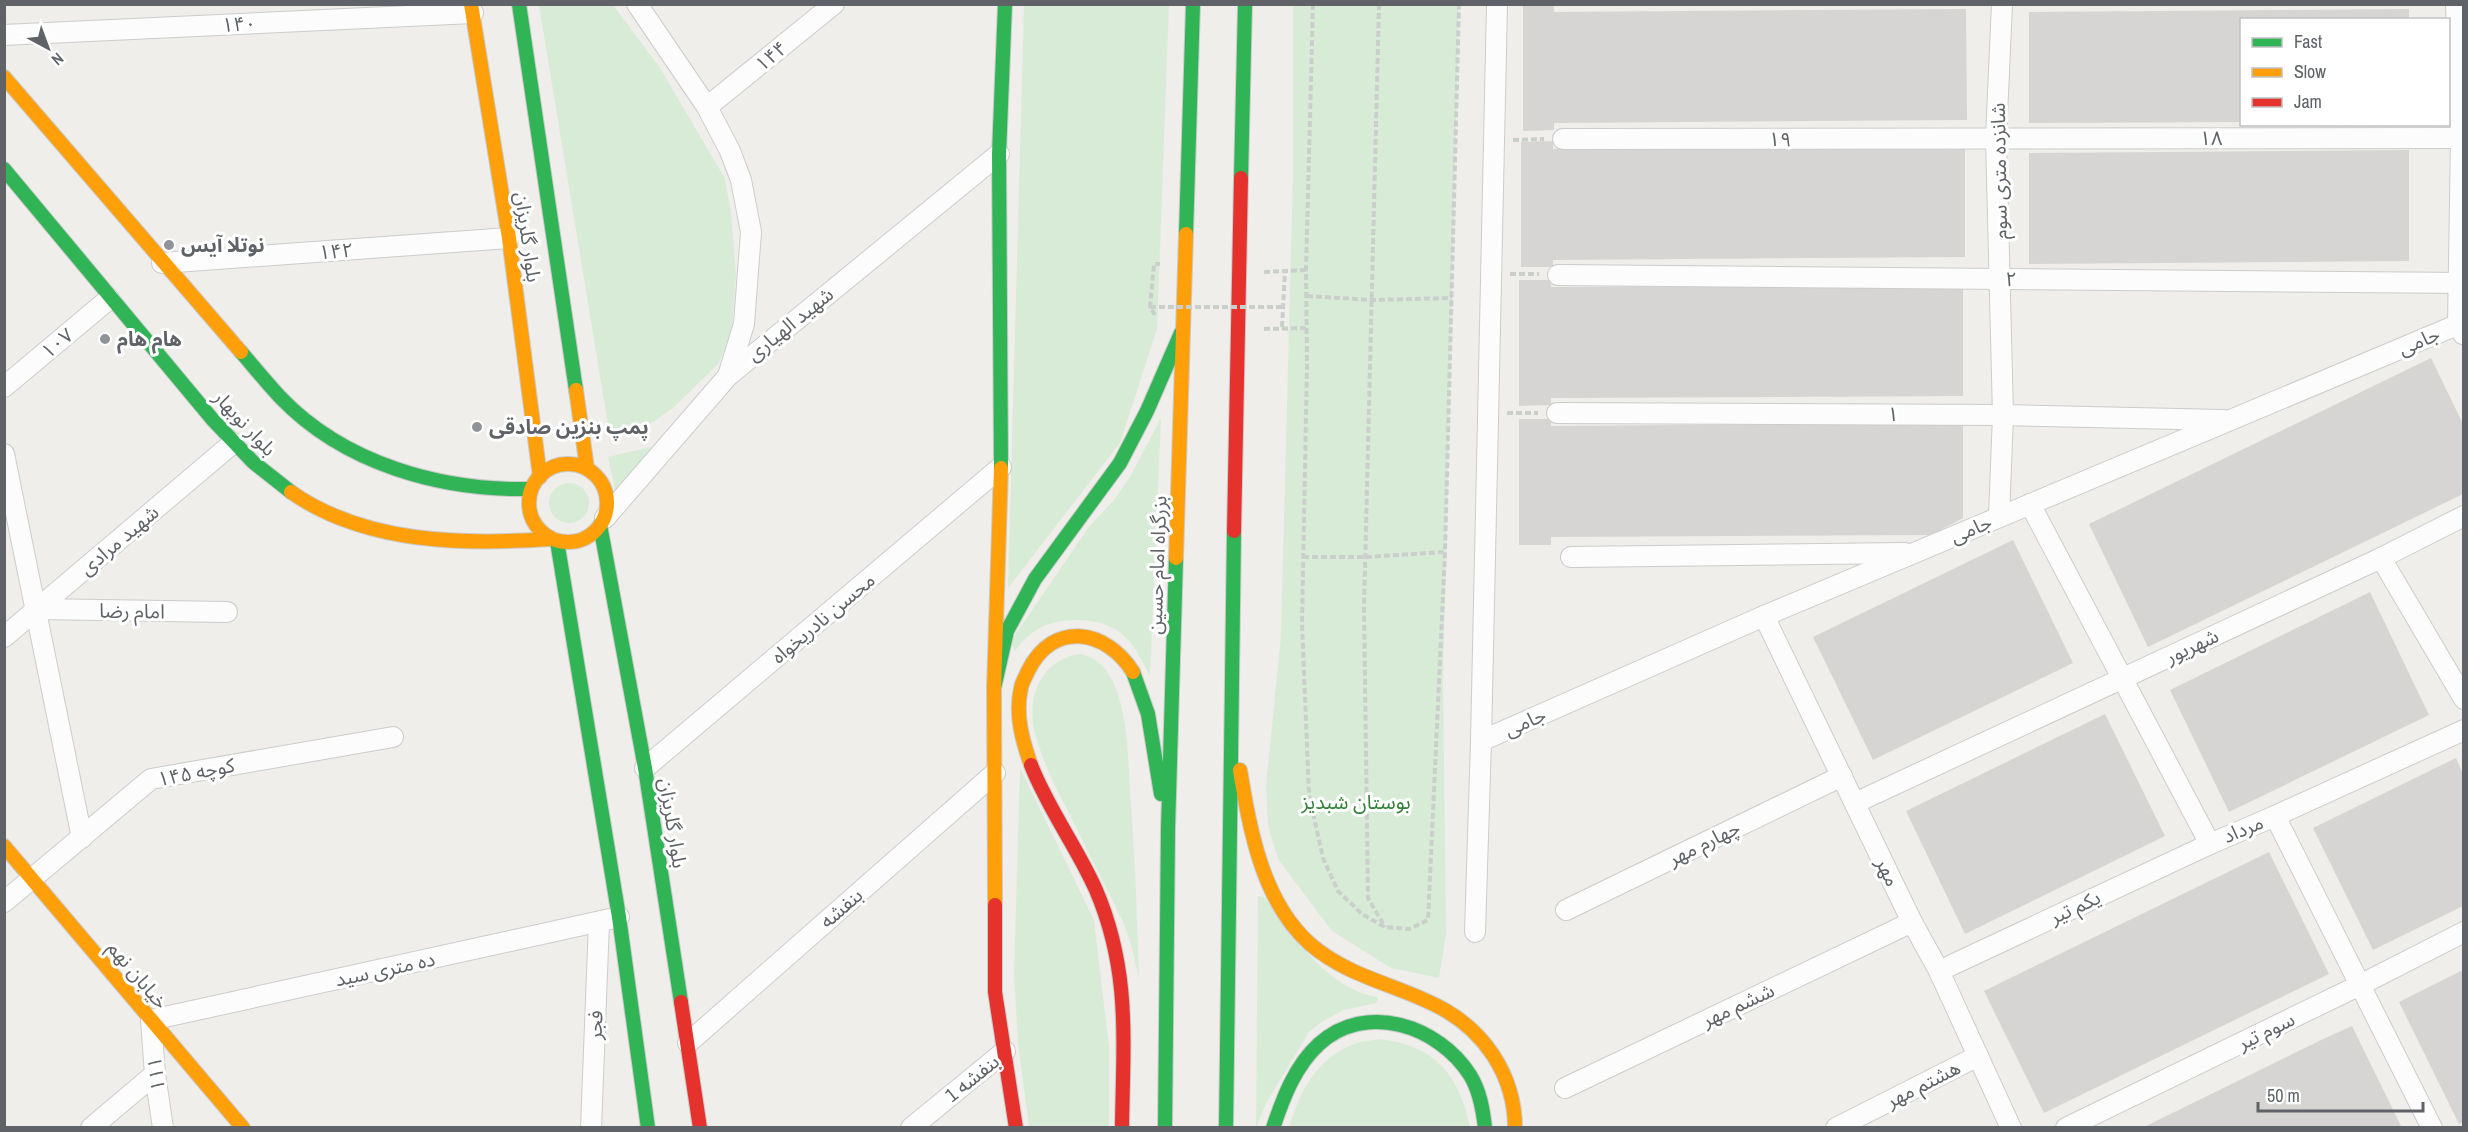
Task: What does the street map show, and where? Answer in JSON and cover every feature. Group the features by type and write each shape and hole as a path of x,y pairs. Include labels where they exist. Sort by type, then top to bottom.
{"main road":[{"name":"بلوار گلریزان","path":"519,4 587,468"},
{"path":"1005,4 999,154 1000,467 994,688 995,992 1016,1128"},
{"name":"بزرگراه امام حسین","path":"1165,1128 1168,829 1193,4"},
{"path":"1226,1128 1231,723 1245,4"},
{"name":"بلوار گلریزان","path":"472,9 509,238 540,477"},
{"path":"4,77 280,398 326,436 370,458 438,482 496,491 531,489"},
{"name":"بلوار نوبهار","path":"4,169 110,299 233,442 267,475 286,488 330,512 364,524 420,538 487,543 554,540"},
{"path":"994,688 1007,631 1035,579 1120,463 1147,411 1184,324"},
{"path":"567,464 587,468 603,485 607,507 602,522 592,534 581,540 570,543 554,540 542,532 530,513 531,489 547,470 567,464"},
{"name":"بلوار گلریزان","path":"602,522 645,768 700,1128"},
{"path":"554,540 619,917 648,1128"},
{"path":"1122,1128 1124,1008 1122,982 1112,934 1091,881 1039,784 1023,742 1019,723 1021,686 1028,668 1042,649 1058,639 1081,636 1105,641 1128,663 1135,674 1146,703 1168,829"},
{"path":"1231,723 1256,846 1274,893 1293,926 1312,944 1343,967 1452,1012 1479,1037 1499,1063 1513,1098 1515,1128"},
{"name":"خیابان نهم","path":"4,846 243,1128"},
{"path":"1273,1128 1288,1088 1313,1050 1330,1035 1355,1024 1378,1021 1396,1022 1413,1028 1450,1051 1470,1076 1482,1105 1485,1128"}],"street":[{"path":"637,4 707,107 730,152 741,180 751,232 744,324 728,375"},
{"name":"۱۴۴","path":"707,107 834,4"},
{"path":"1475,932 1497,4"},
{"name":"شانزده متری سوم","path":"1999,517 2003,415 1996,138 2002,4"},
{"path":"2456,4 2462,138 2460,283 2462,327"},
{"name":"۱۴۰","path":"4,35 472,9"},
{"name":"۱۸","path":"1996,138 2462,138"},
{"name":"۱۹","path":"1563,140 1996,138"},
{"name":"شهید الهیاری","path":"602,522 728,375 999,154"},
{"name":"۱۴۲","path":"162,263 509,238"},
{"name":"۲","path":"1558,274 2460,283"},
{"name":"۱۰۷","path":"4,387 110,299"},
{"name":"جامی","path":"1481,741 1764,616 2229,421 2462,327"},
{"name":"۱","path":"1557,413 2003,415 2229,421"},
{"name":"شهید مرادی","path":"4,637 233,442"},
{"path":"4,454 82,838"},
{"name":"محسن نادریخواه","path":"645,768 1000,467"},
{"name":"مرداد","path":"2030,504 2210,844 2275,816 2432,1128"},
{"name":"شهریور","path":"1855,803 2381,558 2463,516"},
{"path":"1571,556 1914,553"},
{"path":"2381,558 2462,692"},
{"name":"امام رضا","path":"37,609 227,612"},
{"name":"مهر","path":"1764,616 1912,922 1939,971 2011,1128"},
{"path":"2275,816 2463,730"},
{"name":"کوچه ۱۴۵","path":"4,902 152,779 393,737"},
{"name":"بنفشه","path":"688,1043 995,773"},
{"name":"چهارم مهر","path":"1566,910 1842,776"},
{"name":"یکم تیر","path":"1939,971 2210,844"},
{"name":"ده متری سید","path":"150,1020 619,917"},
{"name":"فجر","path":"591,1128 599,922"},
{"name":"ششم مهر","path":"1565,1088 1912,922"},
{"name":"سوم تیر","path":"2066,1128 2360,985 2463,932"},
{"name":"۱۱۱","path":"150,1020 163,1128"},
{"name":"بنفشه 1","path":"911,1128 1005,1051"},
{"name":"هشتم مهر","path":"1836,1128 1978,1056"},
{"path":"91,1128 155,1074"}],"path":[{"path":"1313,4 1306,270 1302,623 1309,795 1323,858 1338,891 1362,914 1385,927 1409,929 1428,920 1445,552 1458,4"},
{"path":"1379,4 1365,608 1368,898 1385,927"},
{"path":"1495,140 1563,140"},
{"path":"1154,264 1150,307 1155,316"},
{"path":"1306,270 1285,271 1282,327 1307,328"},
{"path":"1491,274 1558,274"},
{"path":"1307,296 1372,300 1452,298"},
{"path":"1150,307 1282,307"},
{"path":"1489,413 1557,413"},
{"path":"1303,557 1366,557 1445,552"}],"green space":[{"path":"539,5 613,5 660,68 724,177 731,211 736,275 732,329 719,363 674,407 653,422 632,432 610,437"},
{"path":"1024,5 1169,5 1157,329 1120,443 1008,588"},
{"name":"بوستان شبدیز","path":"1293,5 1459,5 1443,680 1446,934 1439,978 1391,968 1332,931 1278,859 1268,826 1266,786 1281,636 1293,173"},
{"path":"1161,418 1150,676 1136,650 1125,637 1117,630 1095,622 1071,620 1048,625 1031,634 1015,651 1011,641 1088,528 1114,500 1130,477"},
{"path":"651,447 616,494 608,457"},
{"path":"569,483 583,489 589,503 583,517 569,523 555,517 549,503 555,489"},
{"path":"1080,654 1097,661 1106,671 1115,687 1123,716 1133,838 1139,977 1125,927 1054,783 1040,751 1034,729 1033,703 1040,680 1056,663"},
{"path":"1020,768 1094,920 1109,1047 1109,1127 1029,1127 1018,1042 1014,975"},
{"path":"1258,896 1264,897 1299,943 1326,971 1341,983 1378,999 1376,1003 1343,1010 1309,1032 1266,1103 1256,1128"},
{"path":"1379,1039 1399,1042 1415,1048 1430,1056 1441,1066 1459,1092 1470,1127 1289,1128 1304,1090 1328,1059 1352,1045"}],"building":[{"path":"1523,5 1554,5 1554,12 1966,9 1967,120 1554,123 1554,130 1523,131"},
{"path":"2409,9 2409,18 2240,18 2240,122 2029,123 2029,12"},
{"path":"1553,141 1553,149 1965,146 1965,257 1553,260 1553,267 1521,267 1521,142"},
{"path":"2409,150 2409,261 2029,264 2029,153"},
{"path":"1519,280 1551,280 1551,287 1963,285 1963,396 1551,398 1551,405 1519,406"},
{"path":"2431,358 2463,424 2463,494 2148,647 2089,524"},
{"path":"1519,419 1551,419 1551,426 1963,423 1963,518 1931,535 1551,537 1551,545 1519,545"},
{"path":"2013,540 2073,663 1873,760 1813,637"},
{"path":"2370,592 2429,715 2229,812 2170,690"},
{"path":"2105,714 2165,836 1965,934 1906,811"},
{"path":"2456,758 2463,774 2463,906 2373,950 2313,828"},
{"path":"2269,852 2329,974 2044,1113 1984,991"},
{"path":"2463,970 2463,1122 2459,1124 2399,1002"},
{"path":"2352,1026 2402,1128 2142,1128 2323,1039"}],"traffic: fast":[{"path":"519,4 576,390"},
{"path":"1001,468 999,154 1005,4"},
{"path":"1186,234 1193,4"},
{"path":"1241,178 1245,4"},
{"path":"4,169 213,420 253,462 291,492"},
{"path":"994,688 1007,631 1035,579 1120,463 1147,411 1181,333"},
{"path":"241,352 280,397 305,420 334,440 364,456 396,469 463,485 531,489"},
{"path":"600,525 645,768 681,1002"},
{"path":"1226,1128 1234,531"},
{"path":"557,541 619,917 648,1128"},
{"path":"1165,1128 1168,829 1176,558"},
{"path":"1133,672 1148,714 1161,794"},
{"path":"1273,1128 1297,1072 1319,1044 1338,1031 1358,1024 1379,1022 1400,1025 1421,1032 1440,1043 1457,1058 1470,1075 1476,1088 1485,1128"}],"traffic: slow":[{"path":"471,4 509,238 540,477"},
{"path":"4,77 241,352"},
{"path":"1176,558 1186,234"},
{"path":"576,390 587,468"},
{"path":"568,464 583,467 596,475 604,488 607,503 604,518 596,531 583,539 568,542 553,539 540,531 532,518 529,503 532,488 540,475 553,467 568,464"},
{"path":"995,905 994,688 1001,468"},
{"path":"291,492 320,509 351,522 416,537 484,542 551,539"},
{"path":"1031,765 1020,727 1019,698 1028,671 1039,655 1051,644 1065,638 1080,636 1095,639 1122,658 1133,672"},
{"path":"1240,770 1248,816 1261,863 1269,886 1294,927 1310,944 1333,960 1357,973 1430,1002 1453,1015 1474,1032 1493,1055 1507,1081 1514,1108 1515,1128"},
{"path":"4,846 243,1128"}],"traffic: jam":[{"path":"1234,531 1241,178"},
{"path":"1031,765 1096,890 1115,950 1122,1008 1122,1128"},
{"path":"995,905 995,992 1016,1128"},
{"path":"681,1002 700,1128"}],"place":[{"name":"نوتلا آیس","path":"169,245"},
{"name":"هام هام","path":"105,339"},
{"name":"پمپ بنزین صادقی","path":"477,427"}]}
